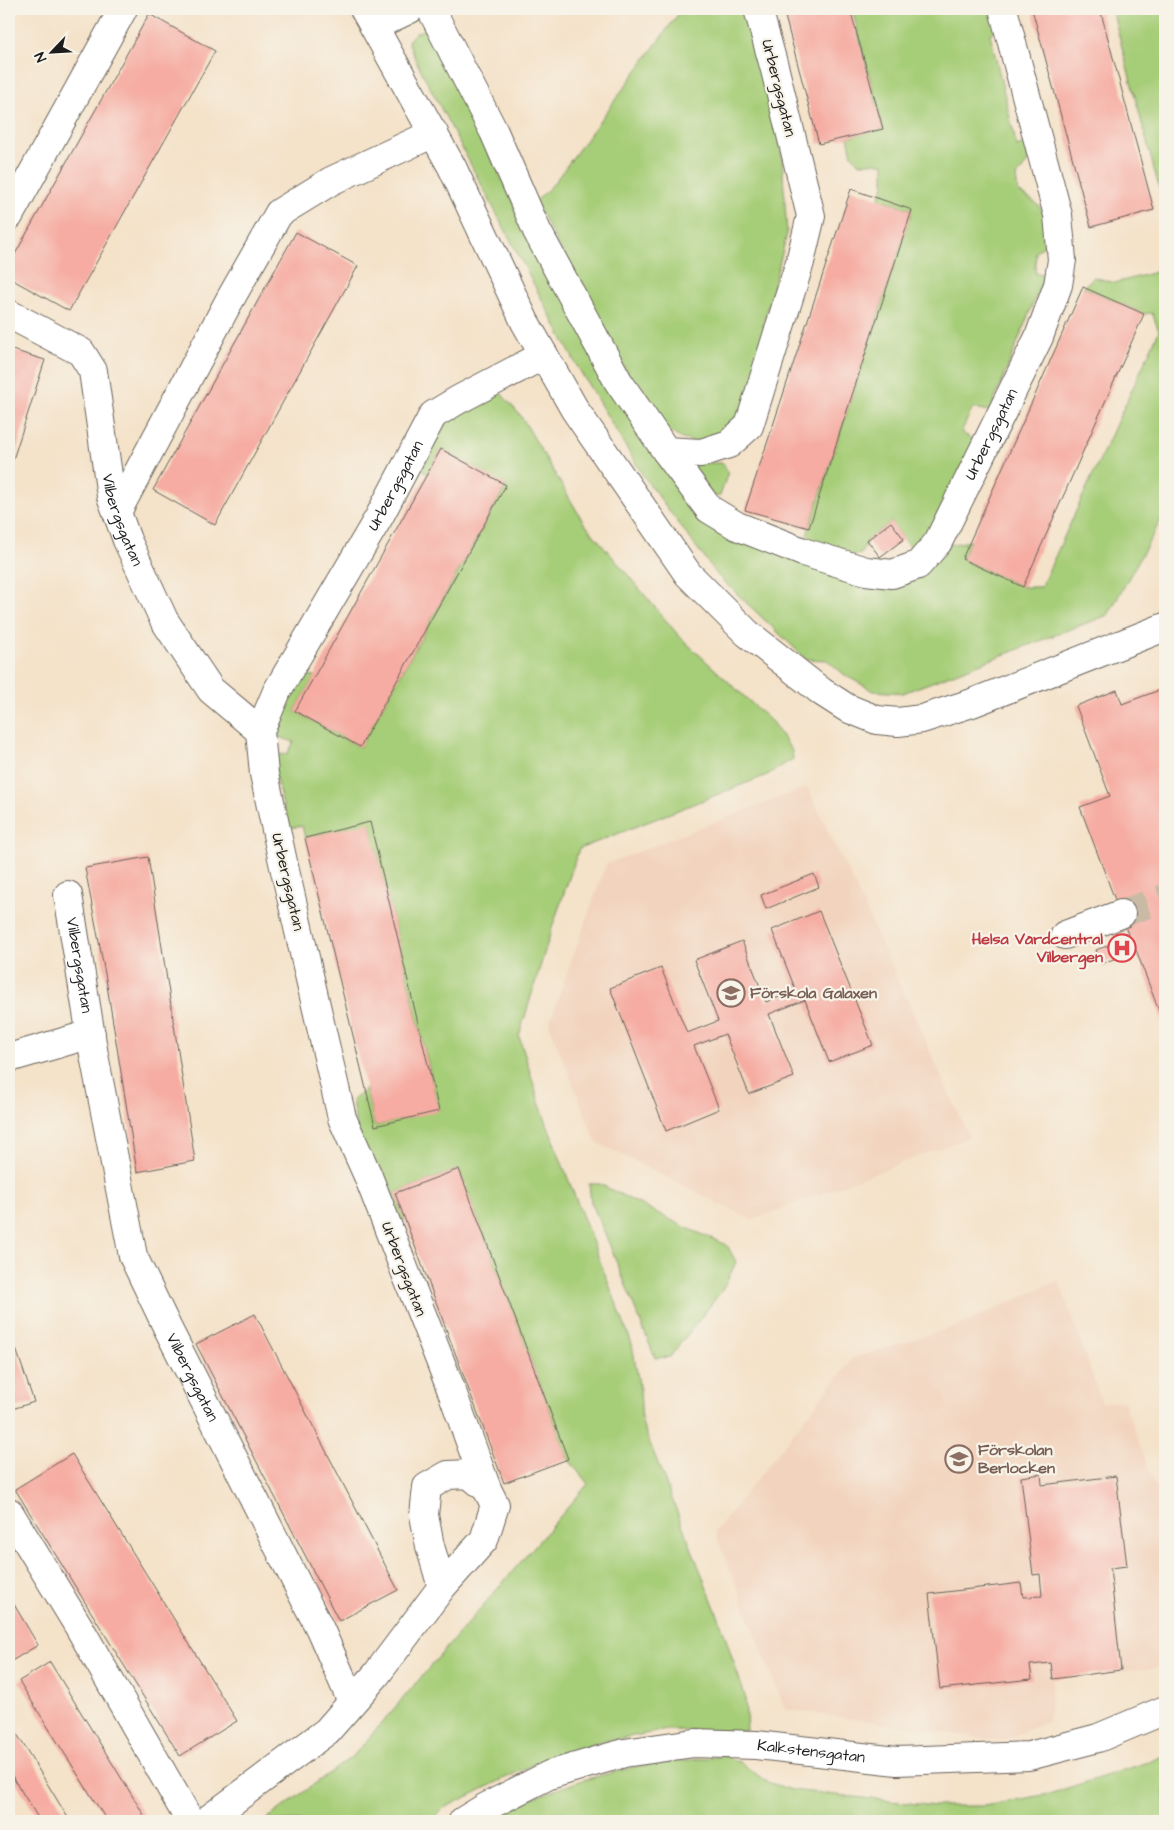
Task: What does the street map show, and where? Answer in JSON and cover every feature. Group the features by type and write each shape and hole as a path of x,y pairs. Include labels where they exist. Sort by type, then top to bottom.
{"street":[{"path":"9,216 124,9"},
{"path":"410,9 370,18 434,133 525,322 576,410 688,574 747,633 822,692 847,708 877,720 898,722 922,720 972,703 1165,626"},
{"name":"Urbergsgatan","path":"432,9 494,132 538,231 618,382 709,509 737,526 803,552 866,571 892,574 918,565 938,542 1039,337 1058,285 1062,260 1058,215 1003,9"},
{"name":"Urbergsgatan","path":"666,451 701,453 729,444 749,426 800,262 810,216 776,70 758,9"},
{"path":"117,512 223,312 279,213 331,181 434,133"},
{"name":"Vilbergsgatan","path":"9,314 81,352 93,371 111,496 127,540 164,620 211,690 260,731"},
{"name":"Urbergsgatan","path":"487,1489 451,1389 368,1176 342,1118 264,774 260,731 277,691 379,517 433,415 544,355"},
{"name":"Vilbergsgatan","path":"68,895 91,1034 133,1256 320,1629 352,1702"},
{"path":"1065,935 1121,914"},
{"name":"Vilbergsgatan","path":"9,1058 91,1034"},
{"path":"206,1821 327,1731 376,1675 442,1586 484,1540 494,1505 487,1489 469,1474 448,1475 427,1487 424,1514 430,1546 442,1586"},
{"path":"9,1512 79,1627 190,1821"},
{"name":"Kalkstensgatan","path":"463,1821 548,1775 624,1753 694,1743 756,1745 897,1761 1030,1756 1098,1738 1165,1710"}],"shaded area":[{"name":"Förskola Galaxen","path":"807,787 856,888 969,1137 752,1220 596,1142 549,1024 606,864"},
{"name":"Förskolan Berlocken","path":"1059,1280 1102,1403 1124,1401 1165,1514 1165,1662 1157,1668 1053,1679 1048,1721 1002,1741 785,1709 715,1532 853,1358 960,1325"}],"green space":[{"path":"682,9 747,9 780,129 787,234 763,326 770,331 743,413 726,433 702,444 682,439 664,428 635,387 535,202 554,183"},
{"path":"852,9 990,9 998,28 990,34 1017,147 1028,142 1028,162 1016,177 1018,192 1040,207 1047,225 1048,244 1036,251 1035,273 1044,274 990,411 973,408 961,432 975,441 930,535 914,553 891,522 867,540 861,554 849,556 817,545 807,535 912,210 879,198 884,185 884,163 858,163 852,155 848,137 883,129"},
{"path":"1112,9 1165,9 1165,211"},
{"path":"426,29 520,215 699,509 862,579 947,545 970,541 962,559 1023,587 1041,587 1159,331 1152,313 1144,314 1083,287 1094,277 1115,283 1165,268 1165,513 1108,615 903,693 874,691 846,676 827,660 806,659 718,576 644,477 577,366 416,61 408,41 415,33"},
{"path":"499,391 521,416 584,523 680,637 772,722 792,751 793,759 767,775 579,849 552,928 519,1036 540,1105 632,1344 640,1390 642,1423 719,1618 745,1696 747,1731 667,1730 601,1742 540,1761 444,1808 430,1821 264,1821 354,1755 588,1484 568,1459 459,1169 395,1193 405,1220 395,1220 356,1126 352,1100 366,1089 375,1126 439,1110 370,823 305,838 302,826 289,828 270,756 287,754 294,742 276,736 278,722 298,674 315,676 295,711 360,747 506,486 441,449 427,474 420,467 451,410"},
{"path":"698,463 723,463 728,472 720,496 711,497 691,469"},
{"path":"589,1184 600,1184 685,1227 727,1245 736,1262 723,1289 670,1357 655,1358 591,1202"},
{"path":"1165,1755 1165,1821 491,1821 532,1798 583,1780 638,1766 725,1756 741,1763 767,1782 792,1790 935,1806 984,1806 1049,1794"}],"building":[{"path":"783,9 850,9 883,129 819,144"},
{"path":"1032,9 1100,9 1154,210 1091,227"},
{"path":"149,14 215,51 69,311 9,278 9,265"},
{"path":"851,189 912,210 809,528 745,510"},
{"path":"296,232 358,266 215,525 153,490"},
{"path":"1083,287 1144,314 1023,587 962,559"},
{"path":"9,349 45,360 9,472"},
{"path":"441,449 506,485 360,747 295,711"},
{"path":"891,522 904,539 880,557 867,540"},
{"path":"1165,688 1165,1027 1136,950 1101,964 1096,950 1129,937 1080,807 1110,796 1076,706 1117,690 1122,704"},
{"path":"370,822 439,1111 375,1126 305,838"},
{"path":"148,857 195,1161 137,1172 106,979 85,868"},
{"path":"814,874 819,887 766,909 761,895"},
{"path":"819,911 873,1045 829,1062 805,1000 769,1014 794,1077 749,1094 725,1034 694,1046 719,1109 666,1131 610,988 661,968 687,1033 718,1021 694,960 742,941 766,1002 796,991 772,930"},
{"path":"459,1169 568,1459 504,1483 395,1193"},
{"path":"255,1314 398,1590 339,1621 196,1344"},
{"path":"9,1328 34,1402 9,1410"},
{"path":"72,1454 237,1721 180,1756 15,1489"},
{"path":"1041,1474 1042,1485 1116,1476 1127,1566 1110,1568 1121,1670 1053,1679 1051,1663 1030,1665 1032,1679 940,1689 929,1594 1021,1583 1023,1597 1042,1596 1040,1574 1033,1575 1021,1477"},
{"path":"9,1596 38,1645 10,1662 9,1660"},
{"path":"50,1662 144,1815 133,1821 107,1821 19,1681"},
{"path":"9,1721 70,1821 40,1821 9,1771"}],"tunnel":[{"path":"1121,914 1165,898"}],"place":[{"name":"Helsa Vårdcentral Vilbergen","path":"1122,948"},
{"name":"Förskola Galaxen","path":"731,993"},
{"name":"Förskolan Berlocken","path":"959,1459"}]}
